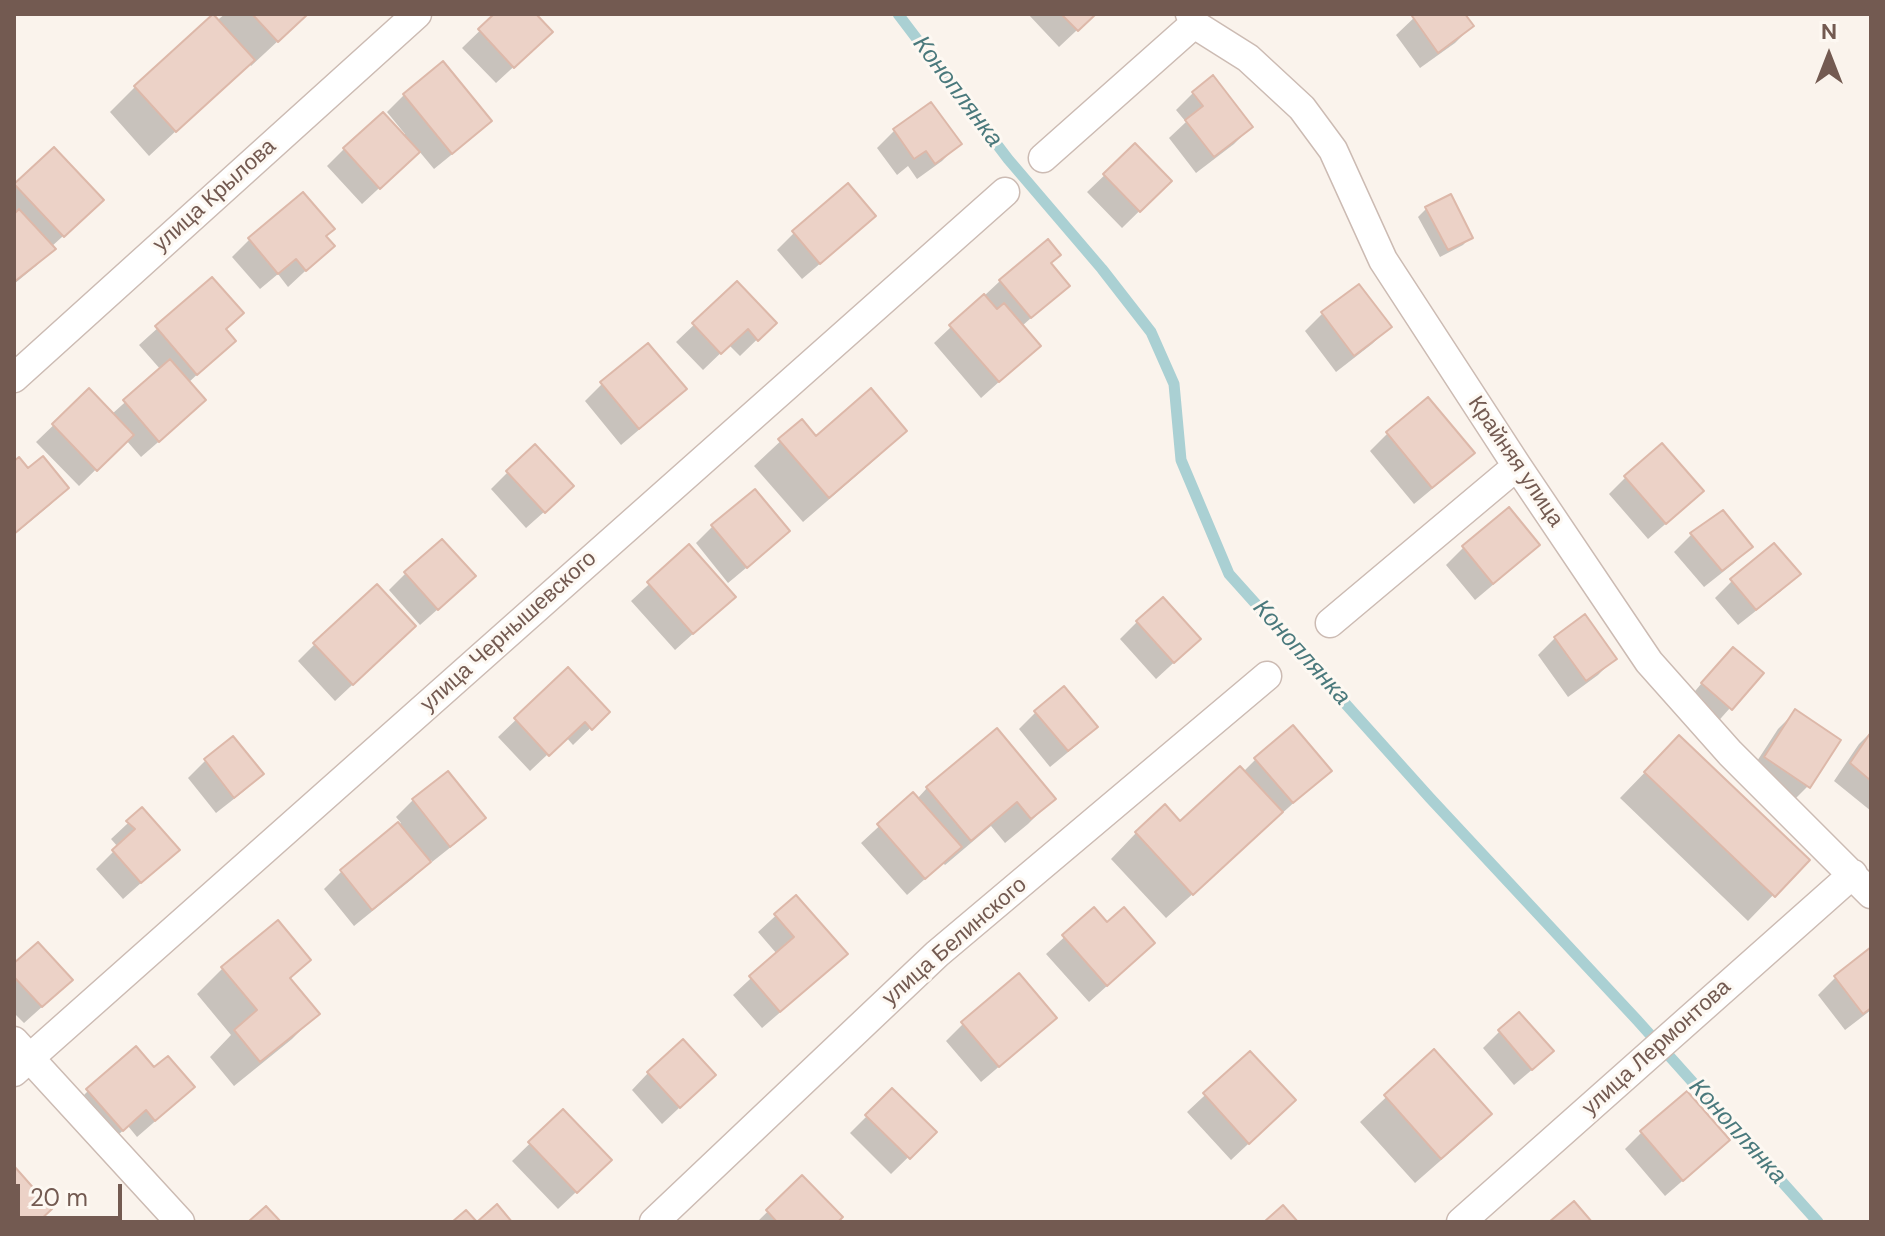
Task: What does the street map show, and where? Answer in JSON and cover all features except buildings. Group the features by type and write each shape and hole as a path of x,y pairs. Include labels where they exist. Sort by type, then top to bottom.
{"street":[{"name":"улица Крылова","path":"14,378 417,14"},
{"path":"1043,158 1192,19"},
{"name":"Крайняя улица","path":"1192,19 1248,58 1302,108 1333,150 1383,260 1649,662 1730,753 1862,884"},
{"name":"улица Чернышевского","path":"19,1057 1005,192"},
{"path":"1330,623 1517,466"},
{"name":"улица Белинского","path":"654,1222 937,954 1267,676"},
{"name":"улица Лермонтова","path":"1461,1222 1728,985 1862,884"},
{"path":"19,1057 180,1222"}],"waterway":[{"name":"Коноплянка","path":"898,14 1008,159 1151,332 1174,384 1181,460 1229,574 1818,1222"}]}
